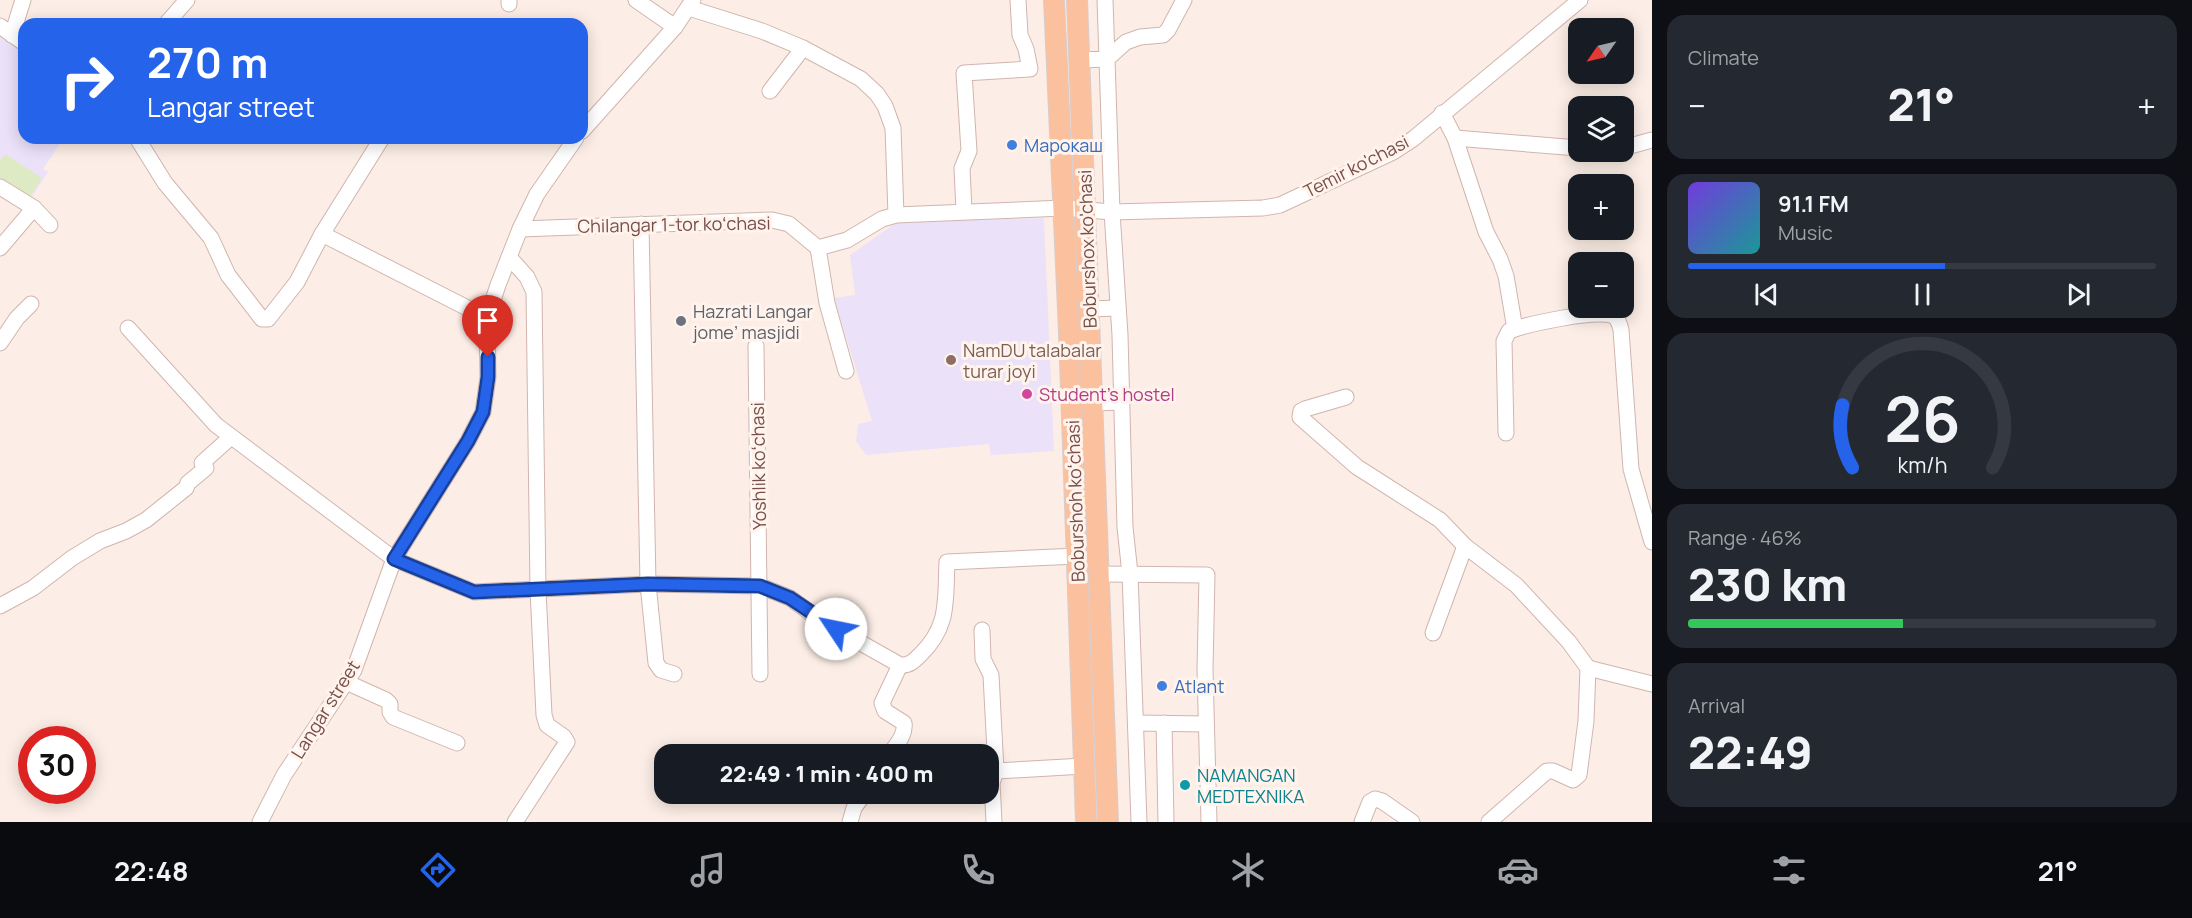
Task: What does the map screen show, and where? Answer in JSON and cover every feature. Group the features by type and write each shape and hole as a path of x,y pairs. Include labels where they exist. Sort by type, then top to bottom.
{"main road":[{"name":"Boburshoh koʻchasi","path":"1054,0 1064,208 1086,822"},
{"name":"Boburshox ko'chasi","path":"1077,0 1108,822"}],"street":[{"path":"12,35 23,0"},
{"path":"171,18 187,0"},
{"path":"636,0 675,27"},
{"path":"964,211 962,168 969,151 964,73 1030,69 1026,49 1020,35 1018,0"},
{"path":"1105,0 1139,822"},
{"path":"1079,60 1107,59 1126,42 1140,37 1163,35 1184,0"},
{"name":"Temir ko'chasi","path":"1064,208 1112,212 1263,208 1280,205 1393,152 1413,139 1580,0"},
{"path":"588,124 675,27 691,4 802,48 861,79 877,94 885,106 893,128 896,215"},
{"path":"770,91 802,48"},
{"path":"1442,113 1455,138 1486,232 1506,276 1515,329"},
{"path":"1455,138 1568,147"},
{"path":"1634,145 1652,140"},
{"path":"141,144 165,183 211,238 228,275 262,319 268,319 297,282 322,234 378,144"},
{"name":"Langar street","path":"260,822 284,775 354,670 394,559 468,441 483,412 488,377 487,318 520,229 537,194 572,144"},
{"path":"0,187 34,208 50,225"},
{"path":"0,248 34,208"},
{"path":"846,371 827,303 818,248 847,240 882,219 896,215 1064,208"},
{"name":"Chilangar 1-tor koʻchasi","path":"520,229 772,220 789,224 818,248"},
{"path":"641,224 648,584 657,663 661,670 674,674"},
{"path":"322,234 487,318"},
{"path":"509,257 527,277 534,292 538,590 544,715 547,725 564,737 567,742 515,822"},
{"path":"0,343 17,318 31,304"},
{"path":"1089,309 1118,308"},
{"path":"1506,433 1504,341 1509,331 1591,314 1608,314 1615,318 1619,323 1631,469 1649,523 1652,542"},
{"path":"128,328 216,425 231,437 394,559 474,592 648,584 760,586 790,598 822,621 900,665 906,665 928,648 944,619 947,562 1077,556"},
{"name":"Yoshlik koʻchasi","path":"756,346 760,674"},
{"path":"1346,397 1305,409 1301,411 1300,417 1357,467 1440,520 1465,546 1516,585 1569,642 1588,668 1586,721 1578,775 1573,780 1553,771 1547,771 1489,822"},
{"path":"1092,403 1122,402"},
{"path":"0,606 33,588 72,558 100,541 118,535 146,520 186,488 188,483 206,468 202,463 231,437"},
{"path":"1434,633 1465,546"},
{"path":"1098,574 1207,575 1206,724 1209,822"},
{"path":"982,630 983,659 991,675 995,744"},
{"path":"896,744 903,733 904,723 885,711 882,703 900,665"},
{"path":"1588,668 1652,684"},
{"path":"346,682 386,700 390,704 393,717 457,743"},
{"path":"1136,723 1206,724"},
{"path":"1164,723 1166,822"},
{"path":"999,771 1084,766"},
{"path":"1362,822 1370,802 1375,799 1382,801 1412,822"},
{"path":"850,822 857,804"},
{"path":"993,804 994,822"}],"shaded area":[{"path":"0,35 18,47 18,144 60,144 43,169 48,172 31,198 0,178"},
{"name":"NamDU talabalar turar joyi","path":"1044,218 1054,451 991,455 989,444 866,455 856,441 858,424 872,421 834,298 855,295 850,255 897,222"}],"green space":[{"path":"5,154 42,178 30,197 0,178 0,161"}],"place":[{"name":"Марокаш","path":"1012,145"},
{"name":"Hazrati Langar jome’ masjidi","path":"681,321"},
{"name":"NamDU talabalar turar joyi","path":"951,360"},
{"name":"Student's hostel","path":"1027,394"},
{"name":"Atlant","path":"1162,686"},
{"name":"NAMANGAN MEDTEXNIKA","path":"1185,785"}],"route":[{"path":"488,357 488,377 483,412 468,441 394,559 474,592 648,584 760,586 790,598 836,629"}]}
